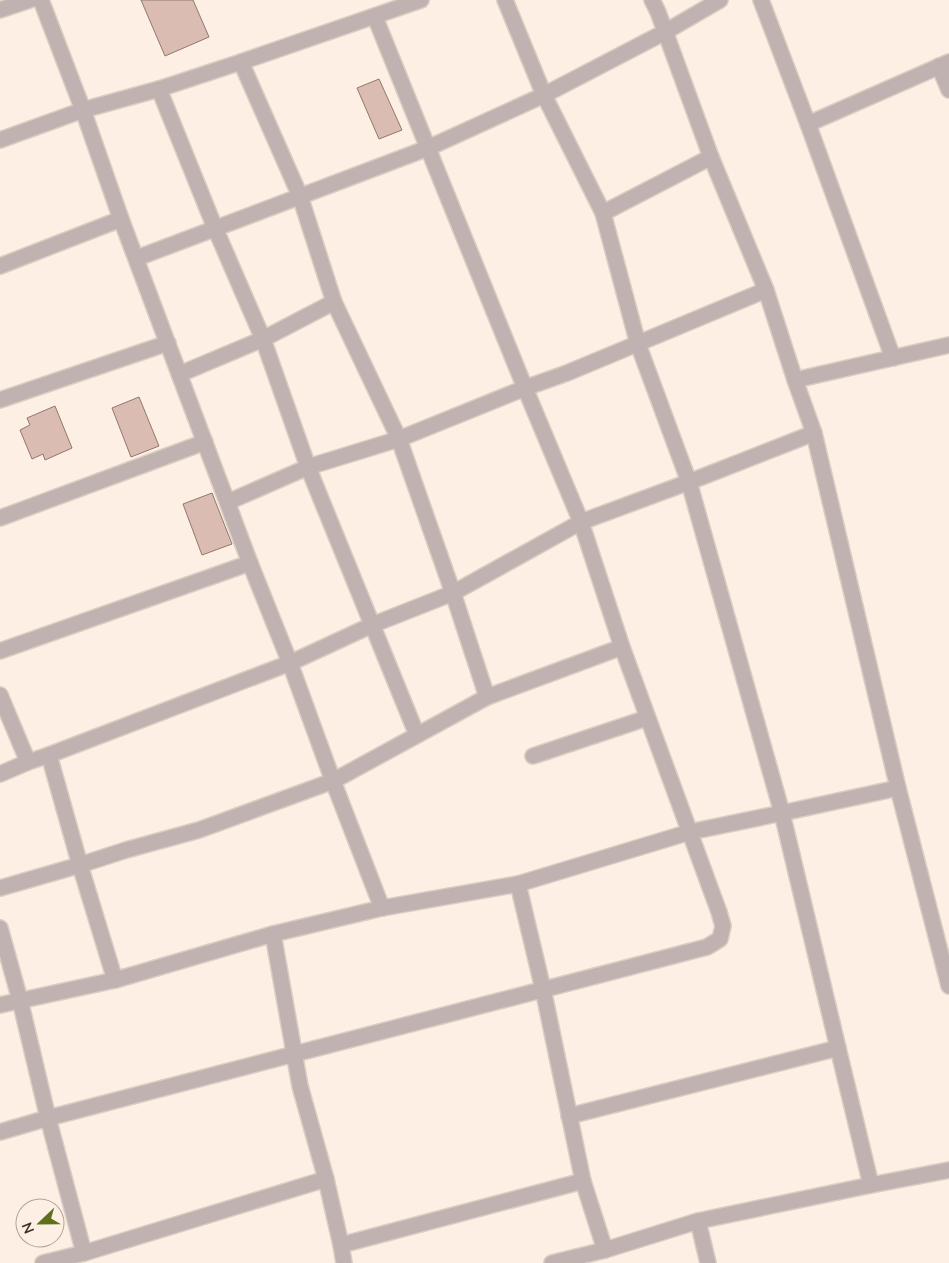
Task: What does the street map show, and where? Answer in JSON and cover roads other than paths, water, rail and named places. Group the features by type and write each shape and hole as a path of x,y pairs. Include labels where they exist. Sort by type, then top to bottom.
{"street":[{"path":"0,10 30,0"},
{"path":"41,0 250,563 290,663 382,908"},
{"path":"0,140 83,110 159,89 421,0"},
{"path":"505,0 544,95 603,213 638,344 689,482 782,813 871,1185"},
{"path":"652,0 711,157 766,290 814,433 898,788 949,986"},
{"path":"136,258 428,148 544,95 665,32 720,0"},
{"path":"760,0 808,124 893,358"},
{"path":"0,1132 707,947 720,939 723,926 719,912 647,718 581,522 375,17"},
{"path":"241,62 300,196 334,302 399,439 453,592 487,697"},
{"path":"808,124 944,64 949,90"},
{"path":"159,89 215,228 264,339 308,467 417,735"},
{"path":"603,213 711,157"},
{"path":"0,266 121,219"},
{"path":"228,502 308,467 399,439 567,373 766,290"},
{"path":"180,374 264,339 334,302"},
{"path":"0,400 168,343"},
{"path":"795,380 949,345"},
{"path":"0,774 290,663 372,625 453,592 581,522 814,433"},
{"path":"0,518 205,442"},
{"path":"0,651 250,563"},
{"path":"0,888 199,830 333,781 487,697 622,647"},
{"path":"0,695 28,762"},
{"path":"533,756 647,718"},
{"path":"49,755 115,980"},
{"path":"0,1005 115,980 274,934 382,908 518,884 690,832 898,788"},
{"path":"518,884 543,989 583,1181 605,1250"},
{"path":"0,928 84,1253"},
{"path":"274,934 300,1086 326,1179 344,1263"},
{"path":"569,1116 838,1048"},
{"path":"552,1263 605,1250 698,1220 949,1170"},
{"path":"43,1263 84,1253 326,1179"},
{"path":"341,1245 583,1181"},
{"path":"698,1220 708,1263"}]}
